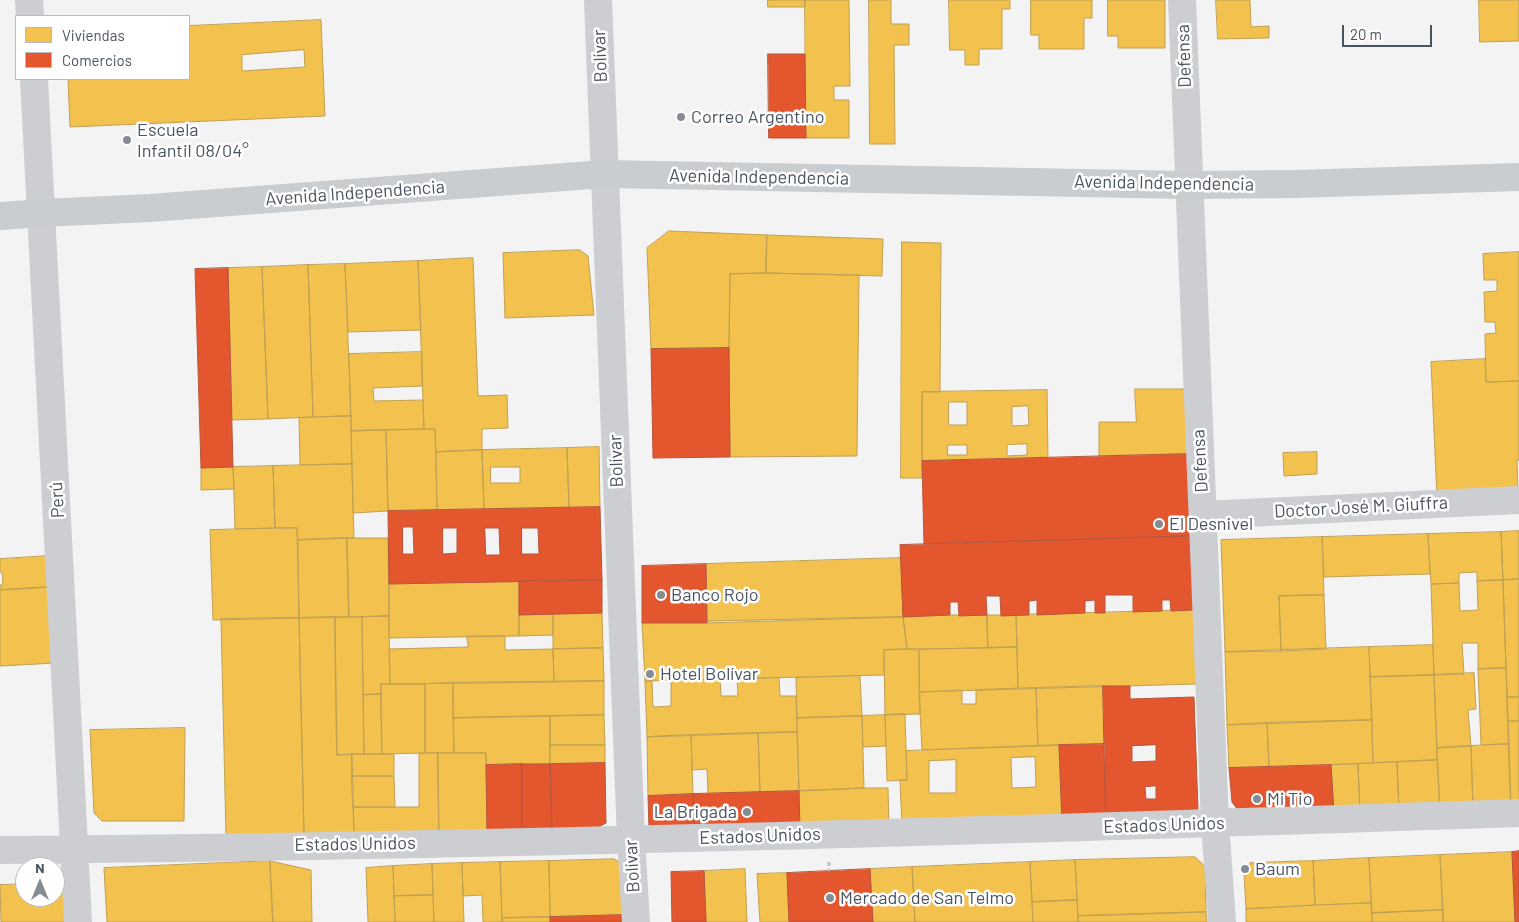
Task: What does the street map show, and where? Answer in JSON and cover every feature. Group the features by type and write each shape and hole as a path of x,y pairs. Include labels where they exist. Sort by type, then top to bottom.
{"main road":[{"name":"Avenida Independencia","path":"0,216 150,208 604,174 1188,185 1296,184 1519,177"}],"street":[{"path":"29,0 30,15"},
{"name":"Bolívar","path":"598,0 630,839 636,922"},
{"name":"Defensa","path":"1182,0 1215,823 1222,922"},
{"name":"Perú","path":"34,80 78,922"},
{"name":"Doctor José M. Giuffra","path":"1203,515 1519,500"},
{"name":"Estados Unidos","path":"0,850 630,839 1215,823 1519,812"}],"building: Viviendas":[{"path":"768,0 805,0 805,7 768,7"},
{"path":"805,0 849,0 850,86 834,86 834,100 849,100 849,138 806,138"},
{"path":"869,0 891,0 891,24 909,24 909,45 894,45 895,144 870,144"},
{"path":"949,0 1010,0 1010,9 1002,9 1002,49 979,49 979,65 965,65 965,50 950,50"},
{"path":"1031,0 1092,0 1092,18 1084,18 1084,49 1039,49 1039,35 1031,35"},
{"path":"1108,0 1165,0 1165,48 1118,48 1118,36 1108,36"},
{"path":"1216,0 1250,0 1251,27 1269,26 1269,38 1218,39"},
{"path":"1479,0 1519,0 1519,41 1480,42"},
{"path":"321,20 325,116 70,127 68,80 190,80 190,26","holes":["304,50 305,67 242,71 242,55"]},
{"path":"669,231 767,235 766,273 730,274 729,348 651,349 647,248"},
{"path":"767,235 883,239 882,276 766,273"},
{"path":"902,242 941,243 940,392 922,392 922,478 901,478"},
{"path":"580,250 588,256 594,315 505,318 503,253"},
{"path":"1519,252 1519,381 1486,382 1485,334 1496,333 1495,322 1485,322 1484,292 1497,291 1497,280 1484,280 1483,254"},
{"path":"473,258 478,396 507,395 508,428 482,429 482,450 436,452 435,429 424,429 418,261"},
{"path":"418,261 421,330 348,332 345,264"},
{"path":"345,264 351,416 313,417 308,265"},
{"path":"308,265 313,417 268,419 262,267"},
{"path":"262,267 268,419 232,420 228,268"},
{"path":"730,274 859,275 857,456 730,457"},
{"path":"422,352 422,386 373,388 374,401 423,400 424,429 351,431 349,354"},
{"path":"1485,359 1486,382 1519,381 1518,495 1437,498 1431,362"},
{"path":"1135,389 1188,389 1189,454 1099,456 1099,422 1136,422"},
{"path":"1047,390 1048,459 922,461 922,392","holes":["949,402 967,402 967,425 949,425","1028,406 1029,425 1012,426 1012,407","1027,444 1027,455 1007,456 1007,445","948,445 967,445 967,455 948,455"]},
{"path":"351,416 352,464 300,465 299,418"},
{"path":"435,429 437,510 388,511 386,430"},
{"path":"386,430 388,511 353,513 351,431"},
{"path":"599,447 600,507 569,508 567,448"},
{"path":"567,448 569,508 484,509 482,450","holes":["491,467 520,467 520,483 491,483"]},
{"path":"482,450 484,509 437,510 436,452"},
{"path":"1317,452 1317,474 1284,476 1283,453"},
{"path":"352,464 354,538 298,540 297,528 275,528 273,466"},
{"path":"273,466 275,528 235,529 233,467"},
{"path":"233,467 234,489 201,490 201,468"},
{"path":"297,528 299,618 213,620 210,530"},
{"path":"1519,531 1519,579 1503,580 1501,532"},
{"path":"1501,532 1503,580 1477,581 1477,572 1459,573 1459,583 1431,584 1428,534"},
{"path":"1428,534 1430,574 1324,577 1322,537"},
{"path":"1322,537 1324,595 1279,596 1281,651 1225,652 1221,540"},
{"path":"347,538 388,538 389,616 349,617"},
{"path":"347,538 349,617 299,618 298,540"},
{"path":"49,556 52,587 0,590 0,585 3,585 0,559"},
{"path":"901,558 903,617 707,623 706,564"},
{"path":"1519,579 1519,697 1507,697 1503,580"},
{"path":"1503,580 1506,668 1478,669 1478,643 1462,643 1464,674 1434,675 1431,584 1459,583 1460,611 1478,610 1477,581"},
{"path":"519,581 519,636 389,638 389,584"},
{"path":"52,587 56,663 0,666 0,590"},
{"path":"1324,595 1326,649 1281,651 1279,596"},
{"path":"1194,610 1196,684 1018,689 1016,615"},
{"path":"602,613 603,648 553,649 553,614"},
{"path":"553,614 553,635 519,636 519,615"},
{"path":"987,615 988,648 907,649 903,617"},
{"path":"987,615 1016,615 1017,647 988,648"},
{"path":"389,616 390,684 381,684 381,694 363,695 362,617"},
{"path":"335,617 362,617 364,754 337,755"},
{"path":"335,617 337,755 352,754 354,833 304,834 299,618"},
{"path":"903,617 907,649 884,650 884,675 645,681 642,623"},
{"path":"299,618 304,834 226,836 221,619"},
{"path":"467,636 505,636 505,650 553,649 554,682 390,684 389,649 468,647"},
{"path":"1433,645 1434,675 1370,677 1369,647"},
{"path":"1017,647 1018,689 919,692 919,650"},
{"path":"1369,647 1372,720 1227,725 1225,652"},
{"path":"603,648 604,681 554,682 553,649"},
{"path":"884,650 919,650 920,714 885,715"},
{"path":"1506,668 1509,744 1481,745 1478,669"},
{"path":"1474,673 1476,709 1468,710 1471,746 1437,748 1434,675"},
{"path":"1434,675 1437,760 1373,763 1370,677"},
{"path":"860,676 862,716 797,718 796,678"},
{"path":"779,678 780,696 796,696 797,732 647,737 645,681 652,681 653,707 671,706 671,681 720,679 721,696 738,696 737,679"},
{"path":"604,681 604,715 453,718 453,683"},
{"path":"453,683 454,753 425,753 425,684"},
{"path":"381,684 425,684 425,753 382,754"},
{"path":"1103,686 1105,744 1038,746 1036,688"},
{"path":"1036,688 1038,746 922,750 919,692 962,690 962,704 976,704 976,690"},
{"path":"381,694 382,754 364,754 363,695"},
{"path":"1507,697 1519,697 1519,721 1508,721"},
{"path":"905,714 907,780 887,781 885,715"},
{"path":"604,715 605,745 550,745 550,716"},
{"path":"885,715 886,746 863,747 862,716"},
{"path":"550,716 550,764 486,765 486,753 454,753 453,718"},
{"path":"862,716 864,788 799,791 797,718"},
{"path":"1372,720 1373,763 1269,767 1267,723"},
{"path":"1508,721 1519,721 1519,806 1511,806"},
{"path":"1267,723 1269,767 1229,768 1227,725"},
{"path":"185,728 184,821 102,821 94,813 90,730"},
{"path":"797,732 799,791 760,792 758,733"},
{"path":"758,733 760,792 708,794 707,769 692,770 691,735"},
{"path":"691,735 693,794 648,796 647,737"},
{"path":"1509,744 1511,806 1473,808 1471,746"},
{"path":"550,745 605,745 605,763 550,764"},
{"path":"1059,745 1062,822 902,828 900,780 907,780 906,751","holes":["1035,757 1036,787 1012,788 1011,758","956,760 956,793 929,793 929,761"]},
{"path":"1471,746 1473,808 1440,810 1437,748"},
{"path":"438,753 486,753 487,832 439,832"},
{"path":"438,753 439,832 354,833 353,807 419,807 419,754"},
{"path":"352,754 394,754 394,776 352,776"},
{"path":"1437,760 1440,810 1399,811 1397,762"},
{"path":"1397,762 1399,811 1360,813 1358,764"},
{"path":"1358,764 1360,813 1334,814 1331,765"},
{"path":"352,776 394,776 395,807 353,807"},
{"path":"888,788 889,828 800,830 799,791"},
{"path":"1512,852 1515,922 1443,922 1440,855"},
{"path":"1440,855 1443,910 1372,913 1369,858"},
{"path":"1195,857 1205,866 1206,912 1078,916 1075,860"},
{"path":"1369,858 1371,903 1315,905 1313,861"},
{"path":"614,859 622,863 624,915 550,917 549,861"},
{"path":"1075,860 1077,900 1032,902 1030,862"},
{"path":"270,861 273,922 107,922 104,868"},
{"path":"270,861 311,870 312,922 273,922"},
{"path":"549,861 550,917 502,918 500,862"},
{"path":"1313,861 1315,905 1246,909 1244,873 1250,863"},
{"path":"500,862 502,922 483,922 482,895 463,896 462,863"},
{"path":"1030,862 1033,922 915,922 912,867"},
{"path":"462,863 464,922 434,922 432,864"},
{"path":"432,864 433,895 394,896 393,866"},
{"path":"393,866 395,922 368,922 366,868"},
{"path":"912,867 915,922 873,922 870,869"},
{"path":"745,869 747,922 706,922 704,871"},
{"path":"787,873 789,922 760,922 757,874"},
{"path":"15,884 15,907 65,906 66,922 1,922 0,885"},
{"path":"433,895 434,922 395,922 394,896"},
{"path":"1077,900 1078,922 1033,922 1032,902"},
{"path":"1371,903 1372,922 1246,922 1246,909"},
{"path":"1443,910 1443,922 1372,922 1372,913"},
{"path":"1206,912 1207,922 1078,922 1078,916"},
{"path":"550,917 550,922 502,922 502,918"}],"building: Comercios":[{"path":"768,54 805,54 806,138 769,138"},
{"path":"228,268 233,467 201,468 195,269"},
{"path":"729,348 730,457 653,458 651,349"},
{"path":"1189,454 1192,536 924,544 922,461"},
{"path":"600,507 602,580 389,584 388,511","holes":["403,527 413,527 414,554 403,554","443,528 457,528 457,553 443,554","485,528 499,528 500,555 486,555","522,528 538,528 539,554 522,554"]},
{"path":"1192,536 1194,610 1171,611 1170,600 1162,600 1162,611 1133,612 1133,595 1105,595 1105,613 1095,613 1095,600 1085,601 1085,613 1037,615 1037,600 1029,601 1029,615 1001,616 1000,596 986,596 987,615 959,616 958,602 950,602 950,615 903,617 900,545"},
{"path":"706,564 707,623 642,623 642,566"},
{"path":"602,580 602,613 519,615 519,581"},
{"path":"1103,686 1130,686 1130,699 1194,697 1198,809 1186,819 1106,821","holes":["1156,745 1156,761 1132,762 1132,746","1156,786 1156,799 1146,799 1145,787"]},
{"path":"1105,744 1106,821 1062,822 1059,745"},
{"path":"605,763 606,823 595,829 552,831 550,764"},
{"path":"522,764 550,764 552,831 522,831"},
{"path":"522,764 522,831 487,832 486,765"},
{"path":"1331,765 1334,814 1241,814 1232,802 1229,768"},
{"name":"La Brigada","path":"799,791 800,830 695,834 693,794"},
{"path":"693,794 695,834 649,827 648,796"},
{"path":"1519,851 1519,922 1515,922 1512,852"},
{"name":"Mercado de San Telmo","path":"870,869 873,922 789,922 787,873"},
{"path":"704,871 706,922 672,922 671,872"},
{"path":"624,915 624,922 550,922 550,917"}],"place":[{"name":"Correo Argentino","path":"681,117"},
{"name":"Escuela Infantil 08/04°","path":"127,140"},
{"name":"El Desnivel","path":"1159,524"},
{"name":"Banco Rojo","path":"661,595"},
{"name":"Hotel Bolívar","path":"650,674"},
{"name":"Mi Tio","path":"1257,799"},
{"name":"La Brigada","path":"747,812"},
{"name":"Baum","path":"1245,869"},
{"name":"Mercado de San Telmo","path":"830,898"}]}
